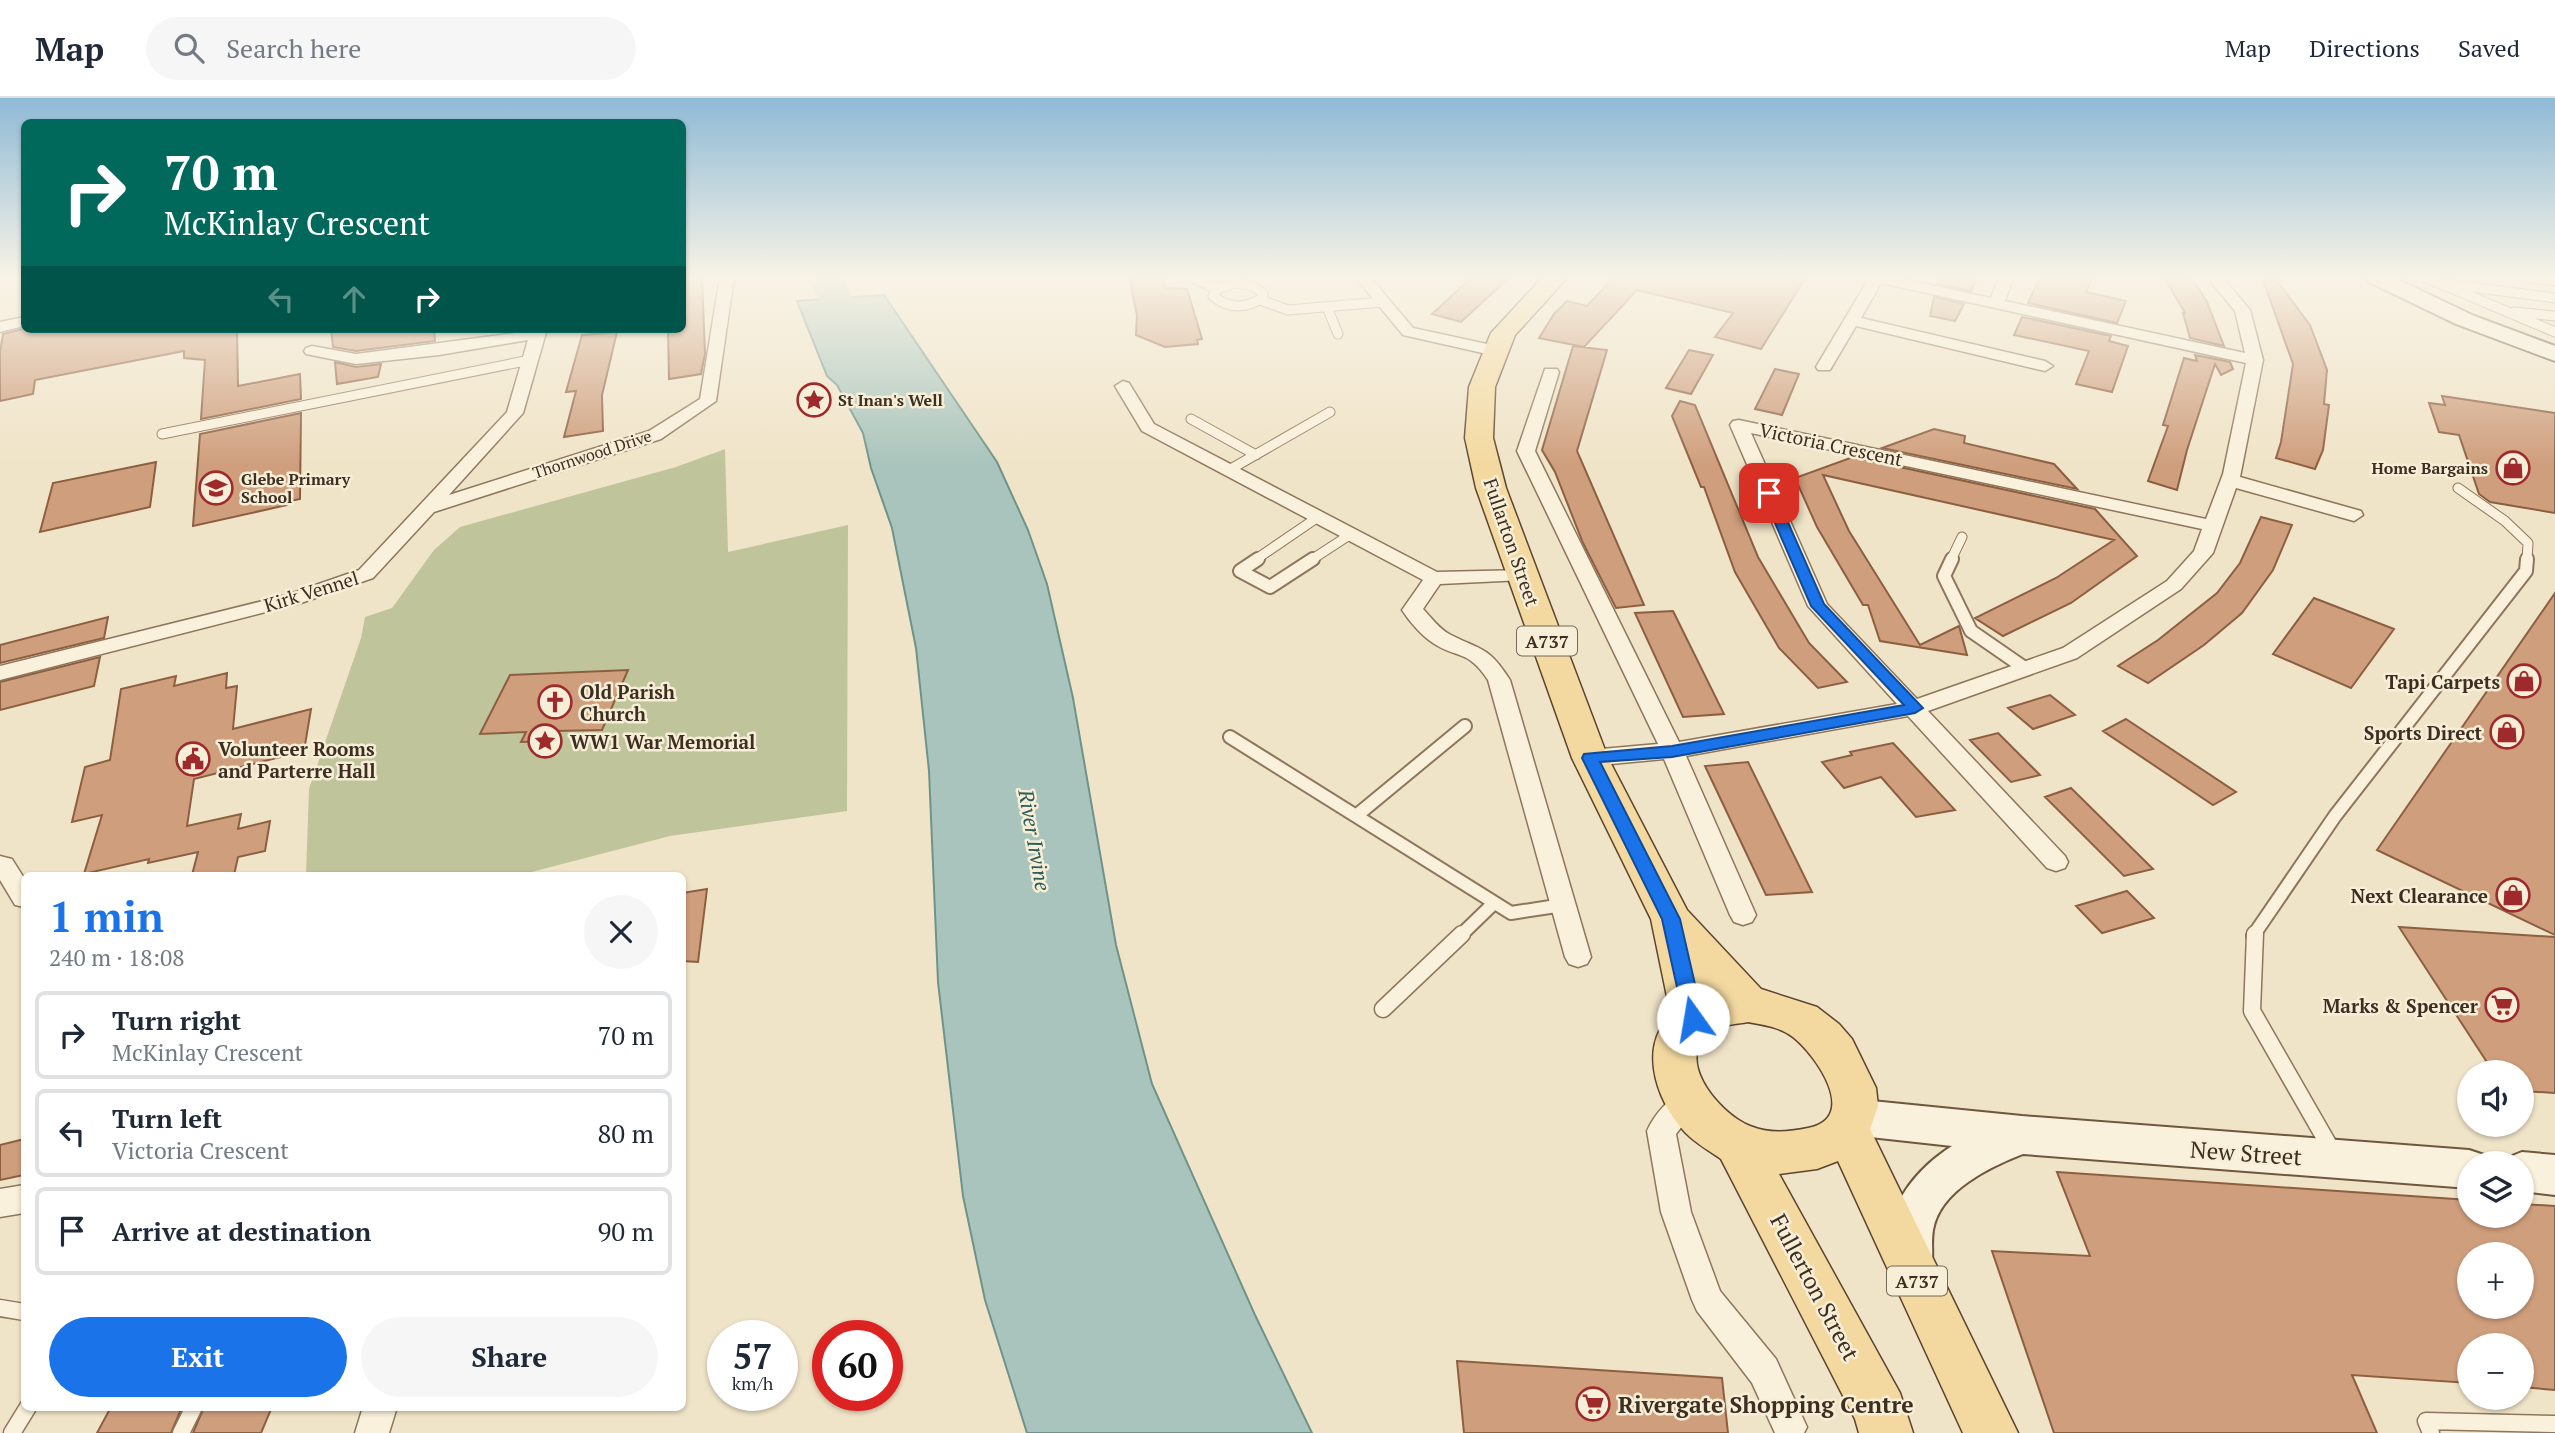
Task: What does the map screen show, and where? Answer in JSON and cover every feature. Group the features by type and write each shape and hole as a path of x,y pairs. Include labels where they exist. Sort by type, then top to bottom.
{"main road":[{"name":"A737","path":"1496,351 1501,339"},
{"name":"Fullarton Street","path":"1496,351 1482,387 1479,438 1491,488 1590,758 1671,919 1693,1019"},
{"name":"Fullarton Street","path":"1671,919 1748,1004"},
{"name":"A737","path":"1693,1019 1709,1010 1748,1004 1778,1010 1806,1023 1830,1042 1847,1066 1855,1093 1849,1123 1911,1270 1991,1433"},
{"path":"1693,1019 1680,1035 1673,1056 1676,1079 1687,1102 1701,1119 1738,1144 1770,1153 1801,1154 1827,1145 1849,1123"},
{"name":"Fullerton Street","path":"1738,1144 1881,1412 1886,1433"}],"street":[{"path":"312,351 356,359 439,350 495,339"},
{"name":"Kirk Vennel","path":"0,673 193,622 294,599 366,574 515,414 536,339"},
{"name":"Thornwood Drive","path":"431,507 655,435 708,401 717,339"},
{"path":"1442,339 1496,351"},
{"path":"1824,367 1841,339"},
{"path":"1933,339 2045,366"},
{"path":"2160,339 2255,360"},
{"path":"1590,758 1672,751 1915,708 2070,653 2174,585 2203,553 2230,480 2255,360 2250,339"},
{"path":"2512,339 2555,354"},
{"path":"1552,372 1526,451 1672,751 1743,915"},
{"path":"1123,386 1148,427 1434,578 1523,574"},
{"name":"Victoria Crescent","path":"1915,708 1818,606 1739,425 2213,526"},
{"path":"2230,480 2354,515"},
{"path":"1434,578 1412,610 1441,639 1466,648 1486,660 1499,680 1578,957"},
{"path":"1915,708 2056,862"},
{"path":"0,865 4,865 21,893"},
{"path":"1687,1102 1661,1131 1676,1212 1708,1300 1764,1371 1790,1427"},
{"name":"New Street","path":"1849,1123 2457,1168"},
{"name":"New Street","path":"1911,1270 1911,1229 1918,1208 1939,1180 1982,1149 2022,1135"},
{"path":"2534,1173 2555,1175"},
{"path":"0,1203 21,1200"},
{"path":"372,1433 379,1411"}],"lane":[{"path":"162,434 530,359"},
{"path":"1229,470 1331,412"},
{"path":"1191,419 1256,455"},
{"path":"2338,1160 2280,1064 2252,1011 2253,936 2335,816 2526,571 2528,543 2505,521 2458,488"},
{"path":"1318,517 1240,571 1270,587 1351,534"},
{"path":"1962,537 1944,576 1971,631 2025,669"},
{"path":"1356,816 1465,726"},
{"path":"1230,737 1511,913 1563,905"},
{"path":"1383,1009 1494,903"},
{"path":"0,1308 21,1312"},
{"path":"12,1433 26,1411"},
{"path":"181,1433 192,1411"},
{"path":"2431,1433 2426,1421 2555,1424"}],"green space":[{"path":"725,449 728,552 848,525 847,811 670,836 532,872 306,872 309,789 361,638 365,617 392,608 434,550 460,527 676,467"}],"water":[{"path":"812,339 914,339 997,462 1028,530 1047,584 1073,698 1116,945 1152,1084 1255,1315 1312,1433 1027,1433 985,1300 963,1196 938,982 929,771 916,648 892,528 871,468 863,433 837,385 827,376"}],"building":[{"path":"2,339 237,339 238,386 300,374 301,399 201,419 205,360 184,358 184,351 35,380 33,394 0,401"},
{"path":"332,339 435,341 356,351 333,347"},
{"path":"581,339 615,339 602,395 603,431 564,437 576,391 566,392"},
{"path":"668,339 704,339 701,374 669,379"},
{"path":"1146,339 1200,339 1197,340 1198,344 1165,347"},
{"path":"1546,339 1591,339 1584,347"},
{"path":"1724,339 1767,339 1761,349"},
{"path":"2034,339 2110,339 2128,346 2112,392 2076,384 2089,351"},
{"path":"2196,339 2221,339 2224,346"},
{"path":"2284,339 2315,339 2327,370 2324,404 2329,405 2323,450 2315,469 2276,458 2293,364"},
{"path":"1573,346 1607,350 1577,451 1644,605 1616,608 1583,543 1555,472 1542,450"},
{"path":"1689,350 1713,355 1691,394 1666,388"},
{"path":"2195,355 2230,362 2233,369 2221,375 2215,364 2177,490 2148,481 2168,426 2163,425 2184,358 2197,361"},
{"path":"335,362 356,367 381,364 378,377 337,384"},
{"path":"1775,369 1799,374 1782,415 1755,409"},
{"name":"Home Bargains","path":"2442,396 2555,413 2555,513 2490,502 2479,494 2459,435 2439,432 2429,403 2445,405"},
{"path":"1680,401 1695,405 1758,557 1809,643 1847,682 1818,688 1779,648 1735,572 1704,487 1701,487 1672,416"},
{"path":"301,413 300,499 286,502 287,505 193,526 200,434"},
{"path":"1934,429 1965,436 1964,443 2054,464 2077,489 1882,448"},
{"path":"1853,457 2095,509 2137,556 2071,603 2003,636 1975,618 2056,578 2114,540 1823,475 1849,531 1920,645 1959,626 1967,655 1880,641 1868,605 1863,605 1817,527 1795,478"},
{"path":"156,462 150,507 40,532 53,483"},
{"path":"2261,517 2292,525 2273,570 2242,613 2204,645 2148,683 2118,666 2158,640 2217,593 2240,563"},
{"path":"2555,593 2555,935 2377,850"},
{"path":"2314,598 2394,629 2351,688 2273,654"},
{"path":"1673,611 1724,714 1683,717 1635,613"},
{"path":"108,617 104,638 0,663 0,645"},
{"path":"100,657 94,686 0,710 0,682"},
{"name":"Old Parish Church","path":"628,670 602,730 554,731 551,741 521,742 526,732 480,734 510,675"},
{"path":"227,673 226,688 237,686 233,729 311,709 304,751 194,779 187,826 241,814 238,829 270,821 265,851 238,857 235,872 193,872 198,852 148,863 149,859 85,872 102,815 72,822 85,767 110,760 121,689 176,676 174,686"},
{"path":"2050,695 2075,715 2033,729 2008,708"},
{"path":"2126,719 2236,792 2213,805 2103,731"},
{"path":"1998,733 2040,775 2011,782 1970,740"},
{"path":"1893,743 1955,810 1916,817 1881,777 1844,788 1822,762 1852,755 1850,752"},
{"path":"1748,762 1812,892 1766,895 1705,766"},
{"path":"2071,788 2153,869 2124,876 2045,797"},
{"path":"707,889 698,962 686,961 686,892"},
{"path":"2127,891 2154,918 2102,933 2076,906"},
{"name":"Marks & Spencer","path":"2399,927 2555,937 2555,1093 2534,1092 2534,1060 2486,1060"},
{"path":"21,1140 21,1176 0,1180 0,1145"},
{"path":"2057,1172 2457,1199 2457,1228 2534,1228 2534,1205 2555,1206 2555,1390 2534,1388 2534,1333 2457,1333 2457,1382 2352,1375 2377,1433 2054,1433 1992,1251 2090,1256"},
{"name":"Rivergate Shopping Centre","path":"1457,1361 1722,1378 1728,1433 1464,1433"},
{"path":"109,1411 180,1411 171,1433 97,1433"},
{"path":"202,1411 270,1411 261,1433 193,1433"}],"waterway":[{"name":"River Irvine","path":"859,339 871,360"}],"place":[{"name":"St Inan's Well","path":"814,400"},
{"name":"Home Bargains","path":"2513,468"},
{"name":"Glebe Primary School","path":"216,488"},
{"name":"Tapi Carpets","path":"2524,681"},
{"name":"Old Parish Church","path":"555,702"},
{"name":"Sports Direct","path":"2507,732"},
{"name":"WW1 War Memorial","path":"545,741"},
{"name":"Volunteer Rooms and Parterre Hall","path":"193,759"},
{"name":"Next Clearance","path":"2513,895"},
{"name":"Marks & Spencer","path":"2502,1005"},
{"name":"Rivergate Shopping Centre","path":"1593,1404"}],"route":[{"path":"1693,1019 1671,919 1590,758 1672,751 1915,708 1818,606 1769,493"}]}
